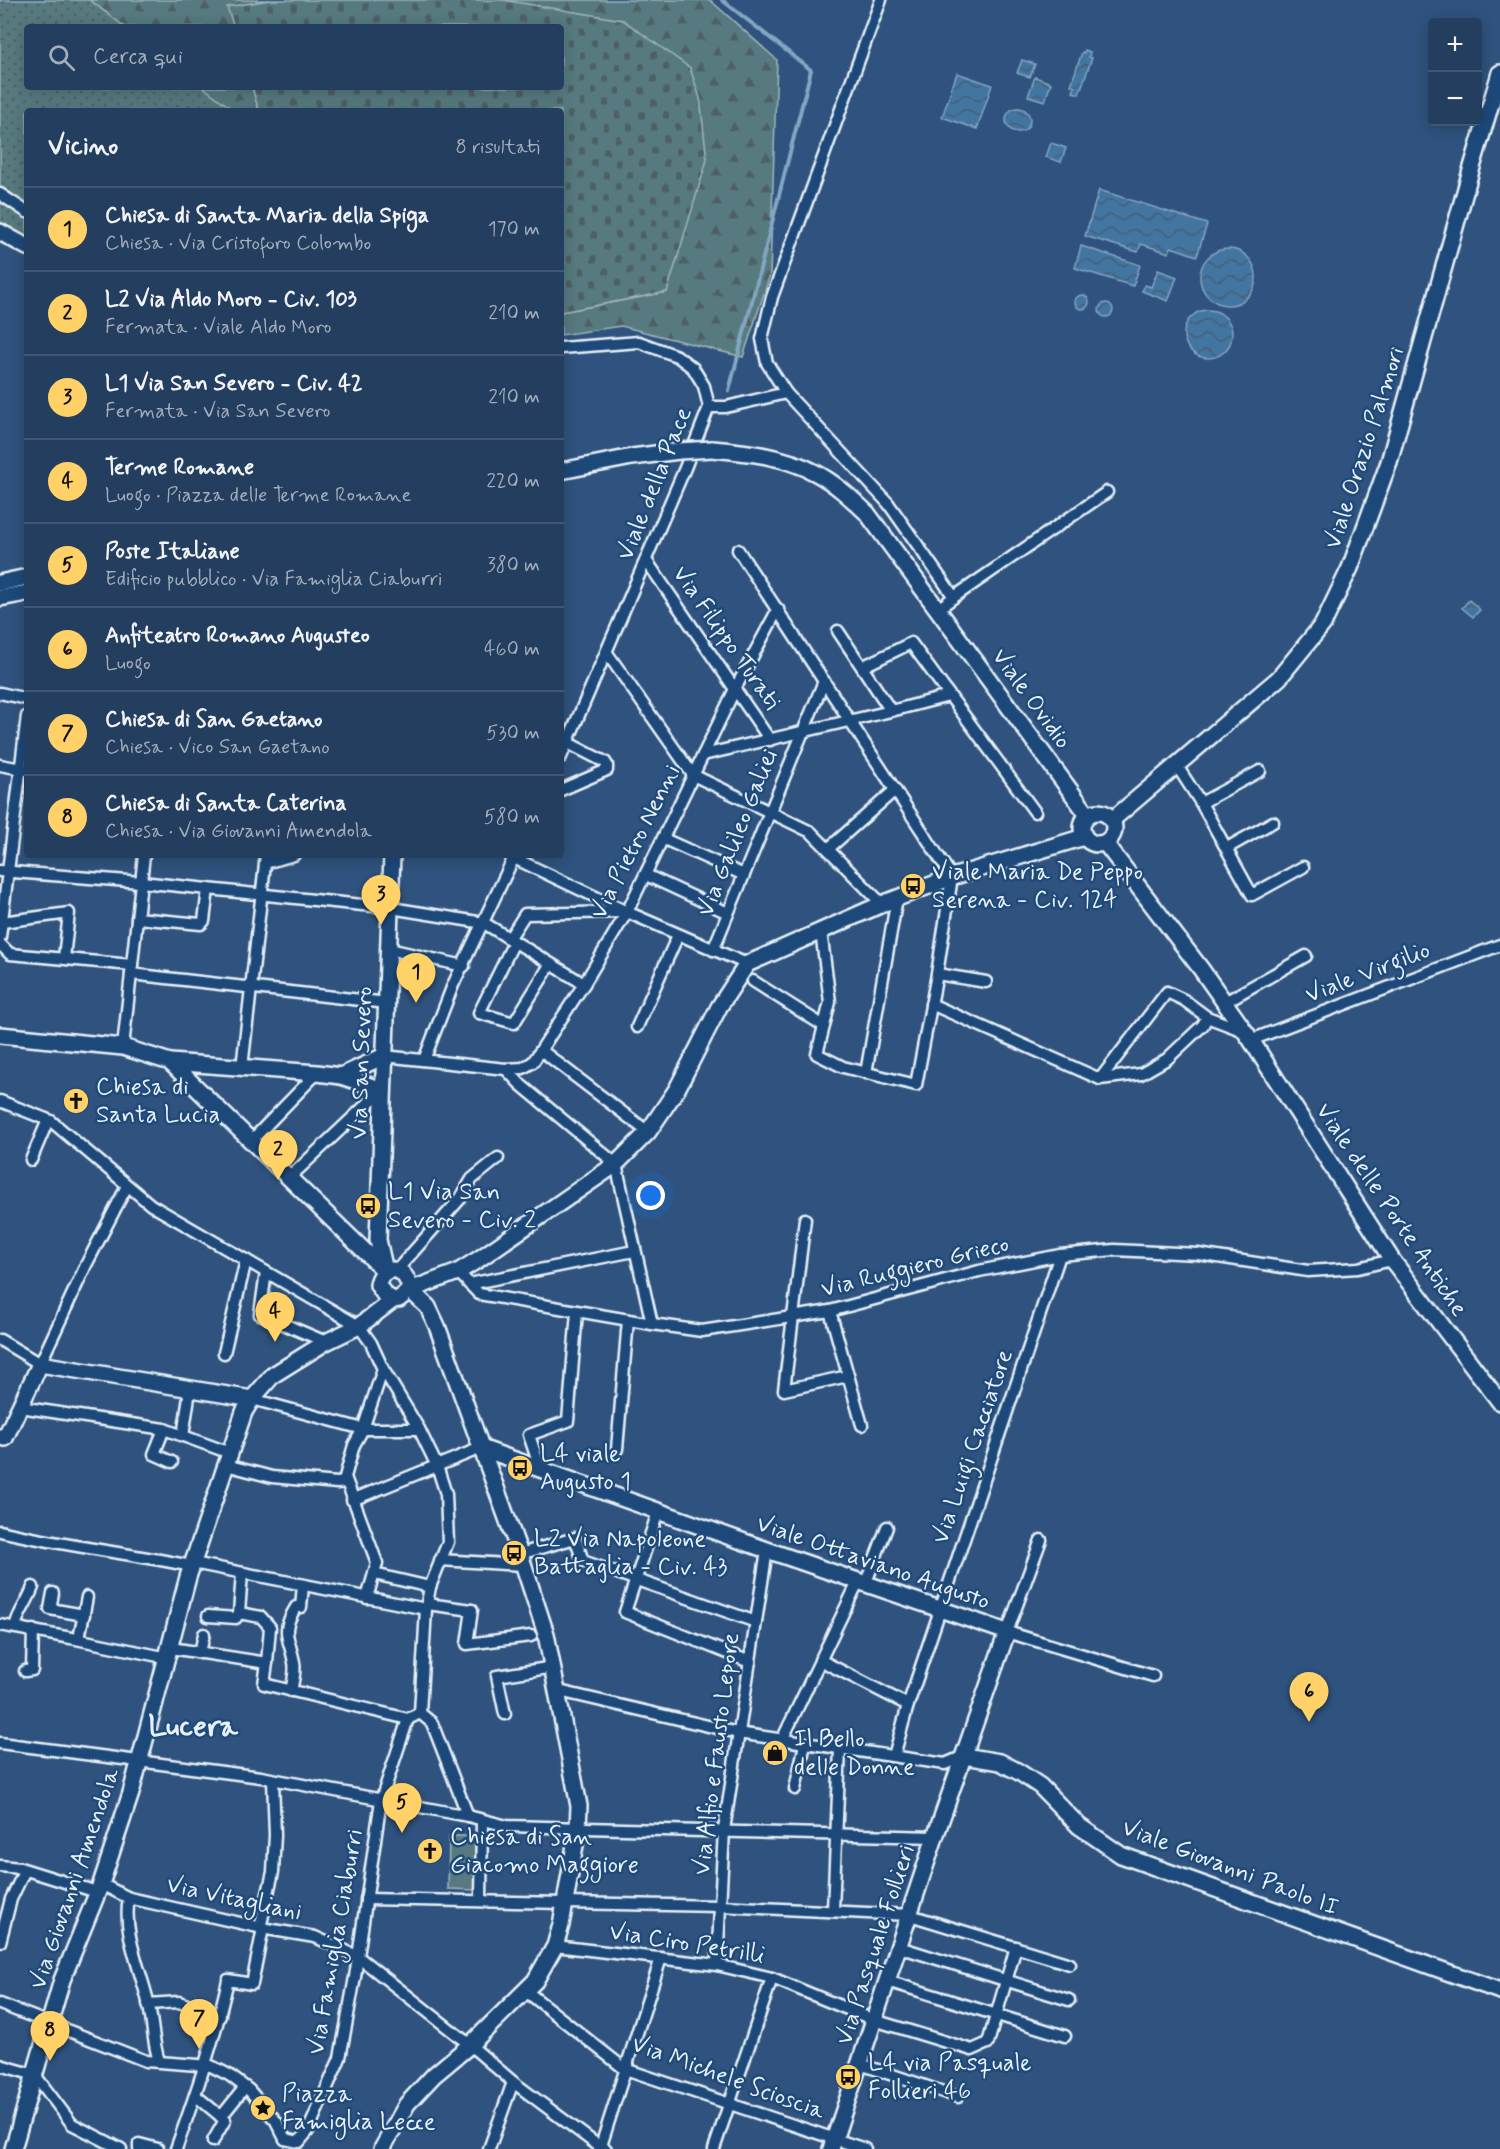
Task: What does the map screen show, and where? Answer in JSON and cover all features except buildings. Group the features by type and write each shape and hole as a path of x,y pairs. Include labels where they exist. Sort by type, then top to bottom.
{"street":[{"path":"880,0 772,297 762,339 767,363 786,393 888,503 954,597"},
{"name":"Viale Orazio Palmori","path":"1112,820 1279,678 1323,624 1350,568 1389,462 1500,73"},
{"path":"0,194 24,210"},
{"path":"0,232 24,245"},
{"name":"Viale della Pace","path":"564,348 639,342 677,357 693,368 704,387 709,407 564,751"},
{"path":"709,407 726,407 786,393"},
{"name":"Viale Ovidio","path":"564,470 679,450 712,449 737,451 794,464 815,472 843,491 867,513 1088,815"},
{"path":"937,610 1107,492"},
{"path":"738,550 952,877 916,1085 843,1067 817,1054 830,1002 822,931"},
{"name":"Via Filippo Turati","path":"646,560 770,740"},
{"path":"0,583 24,578"},
{"path":"0,598 24,594"},
{"name":"Via Pietro Nenni","path":"506,1069 528,1066 542,1050 627,912 735,689 778,609"},
{"path":"838,631 891,711"},
{"path":"862,667 911,643 1035,812"},
{"path":"607,653 693,775 811,832 882,904"},
{"name":"Via Galileo Galiei","path":"713,950 824,681"},
{"path":"0,693 24,698"},
{"path":"703,755 850,722 949,696"},
{"path":"564,789 607,770 605,762 568,743"},
{"path":"0,765 24,770 4,871 0,937"},
{"path":"1177,766 1201,803 1252,895 1303,867"},
{"path":"1201,803 1260,771"},
{"path":"828,849 895,790"},
{"path":"518,858 627,912 747,964 882,904 952,877 1084,837 1096,844 1105,843 1113,833 1112,820 1103,813 1094,812 1088,815 1082,826 1084,837"},
{"path":"1227,848 1273,822"},
{"path":"664,839 744,875"},
{"name":"Viale delle Porte Antiche","path":"1105,843 1225,1002 1392,1260 1500,1402"},
{"path":"123,1047 144,858"},
{"name":"Via San Severo","path":"392,858 378,1240 395,1279"},
{"path":"424,1060 453,985 464,966 513,858"},
{"path":"242,1068 265,859"},
{"path":"4,871 141,882 391,908 484,923 584,984"},
{"path":"646,875 728,913"},
{"path":"137,918 201,924 204,921 208,889"},
{"path":"866,1073 897,898"},
{"path":"550,964 514,1023 479,1013 525,914 627,912"},
{"path":"2,922 69,913 64,958"},
{"path":"638,1027 678,934"},
{"path":"0,944 10,954 64,958 252,987 387,1003"},
{"name":"Viale Virgilio","path":"1248,1036 1500,945"},
{"path":"389,949 464,966"},
{"path":"1225,1002 1306,957"},
{"name":"Via Giovanni Amendola","path":"13,2149 62,1980 99,1888 131,1793 193,1564 244,1412 252,1399 273,1375 326,1342 359,1326 393,1300 399,1299 395,1279 438,1280 458,1272 616,1164 648,1132 677,1089 718,1007 747,964"},
{"path":"937,974 986,982"},
{"path":"753,981 824,1026"},
{"path":"1100,1079 1167,992 1184,1000 1207,1017 1248,1036"},
{"path":"931,1004 1100,1079 1141,1074 1167,1059 1203,1025 1207,1017"},
{"path":"0,1035 123,1047 170,1062 317,1073 341,1077 382,1090 288,1179"},
{"path":"542,1050 648,1132"},
{"path":"341,1077 384,1056 506,1069 521,1085 616,1164 652,1324"},
{"path":"170,1062 288,1179 428,1307 522,1559 546,1634 559,1691 579,1806 567,1902 555,1946 535,1981 526,1991 434,2075 406,2104 382,2149"},
{"path":"251,1141 317,1073"},
{"path":"0,1101 48,1120 151,1204 359,1326 371,1343 437,1466 446,1494 448,1542 429,1587 420,1713"},
{"path":"31,1160 48,1120"},
{"path":"393,1300 384,1294 395,1279 460,1199 472,1179 498,1158"},
{"path":"2,1442 86,1265 127,1186"},
{"path":"805,1219 784,1390 848,1376"},
{"name":"Via Ruggiero Grieco","path":"458,1272 479,1294 702,1331 830,1311 979,1271 1060,1255 1114,1250 1198,1254 1308,1271 1358,1268 1392,1260"},
{"path":"470,1284 634,1251"},
{"name":"Via Luigi Cacciatore","path":"894,1756 908,1706 1060,1255"},
{"path":"224,1353 246,1260"},
{"path":"266,1272 260,1314 326,1342"},
{"path":"375,1313 395,1279"},
{"path":"428,1307 438,1280"},
{"path":"830,1311 862,1425"},
{"path":"540,1468 529,1435 568,1421 577,1312"},
{"path":"617,1449 628,1320"},
{"path":"0,1340 40,1364 252,1399 363,1429 420,1432"},
{"path":"367,1598 377,1563 345,1477 354,1445 363,1429 383,1369"},
{"path":"183,1436 190,1390"},
{"path":"20,1407 164,1429 272,1477 346,1482"},
{"path":"164,1429 154,1454 172,1462"},
{"path":"352,1500 481,1448"},
{"name":"Viale Ottaviano Augusto","path":"481,1448 940,1611 1153,1676"},
{"path":"658,1512 625,1612 750,1662"},
{"path":"782,1740 887,1527"},
{"path":"0,1531 24,1537 193,1564 367,1598 426,1607 472,1610 467,1644 531,1636"},
{"path":"440,1560 522,1559 575,1538 582,1561 756,1622"},
{"path":"1007,1632 1041,1540"},
{"name":"Via Alfio e Fausto Lepore","path":"717,1965 724,1830 766,1550"},
{"path":"208,1616 236,1618 239,1613 242,1573"},
{"path":"374,1574 429,1587"},
{"path":"291,1691 295,1663 286,1627 296,1607 301,1607 303,1585"},
{"path":"15,1627 17,1617 33,1587"},
{"path":"52,1593 50,1609 84,1615"},
{"path":"79,1639 87,1597"},
{"path":"239,1613 261,1617 270,1627 264,1684 408,1719 420,1713"},
{"path":"0,1625 170,1653 200,1653 267,1663"},
{"path":"270,1627 286,1627"},
{"path":"25,1671 32,1670 33,1630"},
{"name":"Via Pasquale Follieri","path":"833,2144 935,1837 1007,1632"},
{"path":"200,1653 204,1634"},
{"path":"820,1660 908,1706"},
{"path":"505,1714 496,1677 554,1667"},
{"path":"559,1691 738,1733 805,1744 945,1764 964,1756"},
{"path":"420,1713 432,1723 468,1816"},
{"name":"Via Famiglia Ciaburri","path":"283,2144 299,2142 308,2130 340,2058 381,1800 408,1719"},
{"path":"0,1743 273,1780 468,1816 507,1826 935,1837"},
{"path":"795,1789 805,1744"},
{"path":"833,1910 840,1749"},
{"name":"Viale Giovanni Paolo II","path":"964,1756 1000,1762 1019,1772 1040,1786 1079,1827 1121,1855 1500,1991"},
{"path":"176,2149 195,2095 209,2065 228,1980 252,1984 273,1872 275,1835 273,1780"},
{"path":"481,1900 482,1821"},
{"name":"Via Vitagliani","path":"0,1866 26,1870 129,1898 262,1928 315,1937 357,1956 470,2044 513,2082 602,2148"},
{"path":"0,1942 11,1899 26,1870"},
{"path":"129,1898 127,1911 130,1934 148,2004 154,2045 159,2061"},
{"path":"366,1899 720,1906 910,1915 1070,1964"},
{"name":"Via Ciro Petrilli","path":"555,1946 717,1965 772,1978 874,2020 972,2050 988,2043 1016,1947"},
{"path":"898,1947 1069,2000"},
{"path":"602,2148 661,1958"},
{"path":"714,2149 772,1978"},
{"path":"887,1981 1065,2036"},
{"name":"Via Michele Scioscia","path":"526,1991 625,2069 729,2104 833,2144 865,2149"},
{"path":"148,2004 179,2002 220,2016"},
{"path":"0,2004 146,2061 209,2065 246,2087 276,2121 283,2144"},
{"path":"860,2064 958,2097"},
{"path":"0,2065 35,2075 72,2124 121,2149"},
{"path":"489,2149 513,2082"},
{"path":"221,2117 246,2087"},
{"path":"195,2095 225,2120 213,2141"},
{"path":"139,2149 139,2144 158,2149"}],"green space":[{"path":"0,0 90,0 121,24 24,24 24,90 207,90 231,108 24,108 24,239 0,226"},
{"path":"90,0 270,0 228,7 233,24 121,24"},
{"path":"270,0 503,0 623,20 690,68 700,98 707,160 667,292 564,311 564,108 258,108 253,90 564,90 564,24 233,24 227,7"},
{"path":"503,0 710,0 777,60 770,275 743,357 621,326 564,335 564,311 667,292 690,68"},
{"path":"207,90 253,90 258,108 231,108"},
{"path":"449,1836 477,1836 476,1890 448,1889"}],"water":[{"path":"1085,50 1090,52 1089,57 1092,58 1079,94 1073,92 1075,87 1071,85 1082,52 1084,53"},
{"path":"1022,60 1035,64 1030,77 1017,73"},
{"path":"957,73 992,85 977,129 942,117"},
{"path":"1035,77 1051,83 1045,101 1028,96"},
{"path":"1018,108 1026,112 1030,120 1026,128 1018,132 1010,128 1006,120 1010,112"},
{"path":"1051,143 1066,148 1061,162 1046,157"},
{"path":"1099,190 1207,224 1197,256 1171,247 1169,253 1141,244 1138,252 1085,236"},
{"path":"1081,246 1140,265 1133,286 1075,268"},
{"path":"1228,249 1243,254 1251,262 1256,277 1251,292 1243,300 1228,305 1213,300 1205,292 1200,277 1205,262 1213,254"},
{"path":"1158,270 1177,277 1168,301 1142,291 1145,285 1151,287"},
{"path":"1079,295 1085,295 1089,302 1085,309 1079,309 1075,305 1075,299"},
{"path":"1103,303 1109,303 1113,310 1109,317 1103,317 1099,313 1099,307"},
{"path":"1203,310 1213,310 1225,317 1232,329 1232,339 1225,351 1213,358 1203,358 1188,347 1184,339 1184,329 1195,314"},
{"path":"1469,600 1480,610 1473,617 1462,608"}],"waterway":[{"path":"722,0 811,70 729,391"}],"place":[{"name":"Viale Maria De Peppo Serena - Civ. 124","path":"913,886"},
{"name":"L1 Via San Severo - Civ. 42","path":"381,925"},
{"name":"Chiesa di Santa Maria della Spiga","path":"416,1003"},
{"name":"Chiesa di Santa Lucia","path":"76,1101"},
{"name":"L2 Via Aldo Moro - Civ. 103","path":"278,1180"},
{"name":"L1 Via San Severo - Civ. 2","path":"368,1206"},
{"name":"Terme Romane","path":"275,1342"},
{"name":"L4 viale Augusto 1","path":"520,1468"},
{"name":"L2 Via Napoleone Battaglia - Civ. 43","path":"514,1553"},
{"name":"Anfiteatro Romano Augusteo","path":"1309,1722"},
{"name":"Il Bello delle Donne","path":"775,1753"},
{"name":"Poste Italiane","path":"402,1833"},
{"name":"Chiesa di San Giacomo Maggiore","path":"430,1851"},
{"name":"Chiesa di San Gaetano","path":"199,2049"},
{"name":"Chiesa di Santa Caterina","path":"50,2061"},
{"name":"L4 via Pasquale Follieri 46","path":"848,2077"},
{"name":"Piazza Famiglia Lecce","path":"263,2108"}],"district":[{"name":"Lucera","path":"193,1726"}]}
